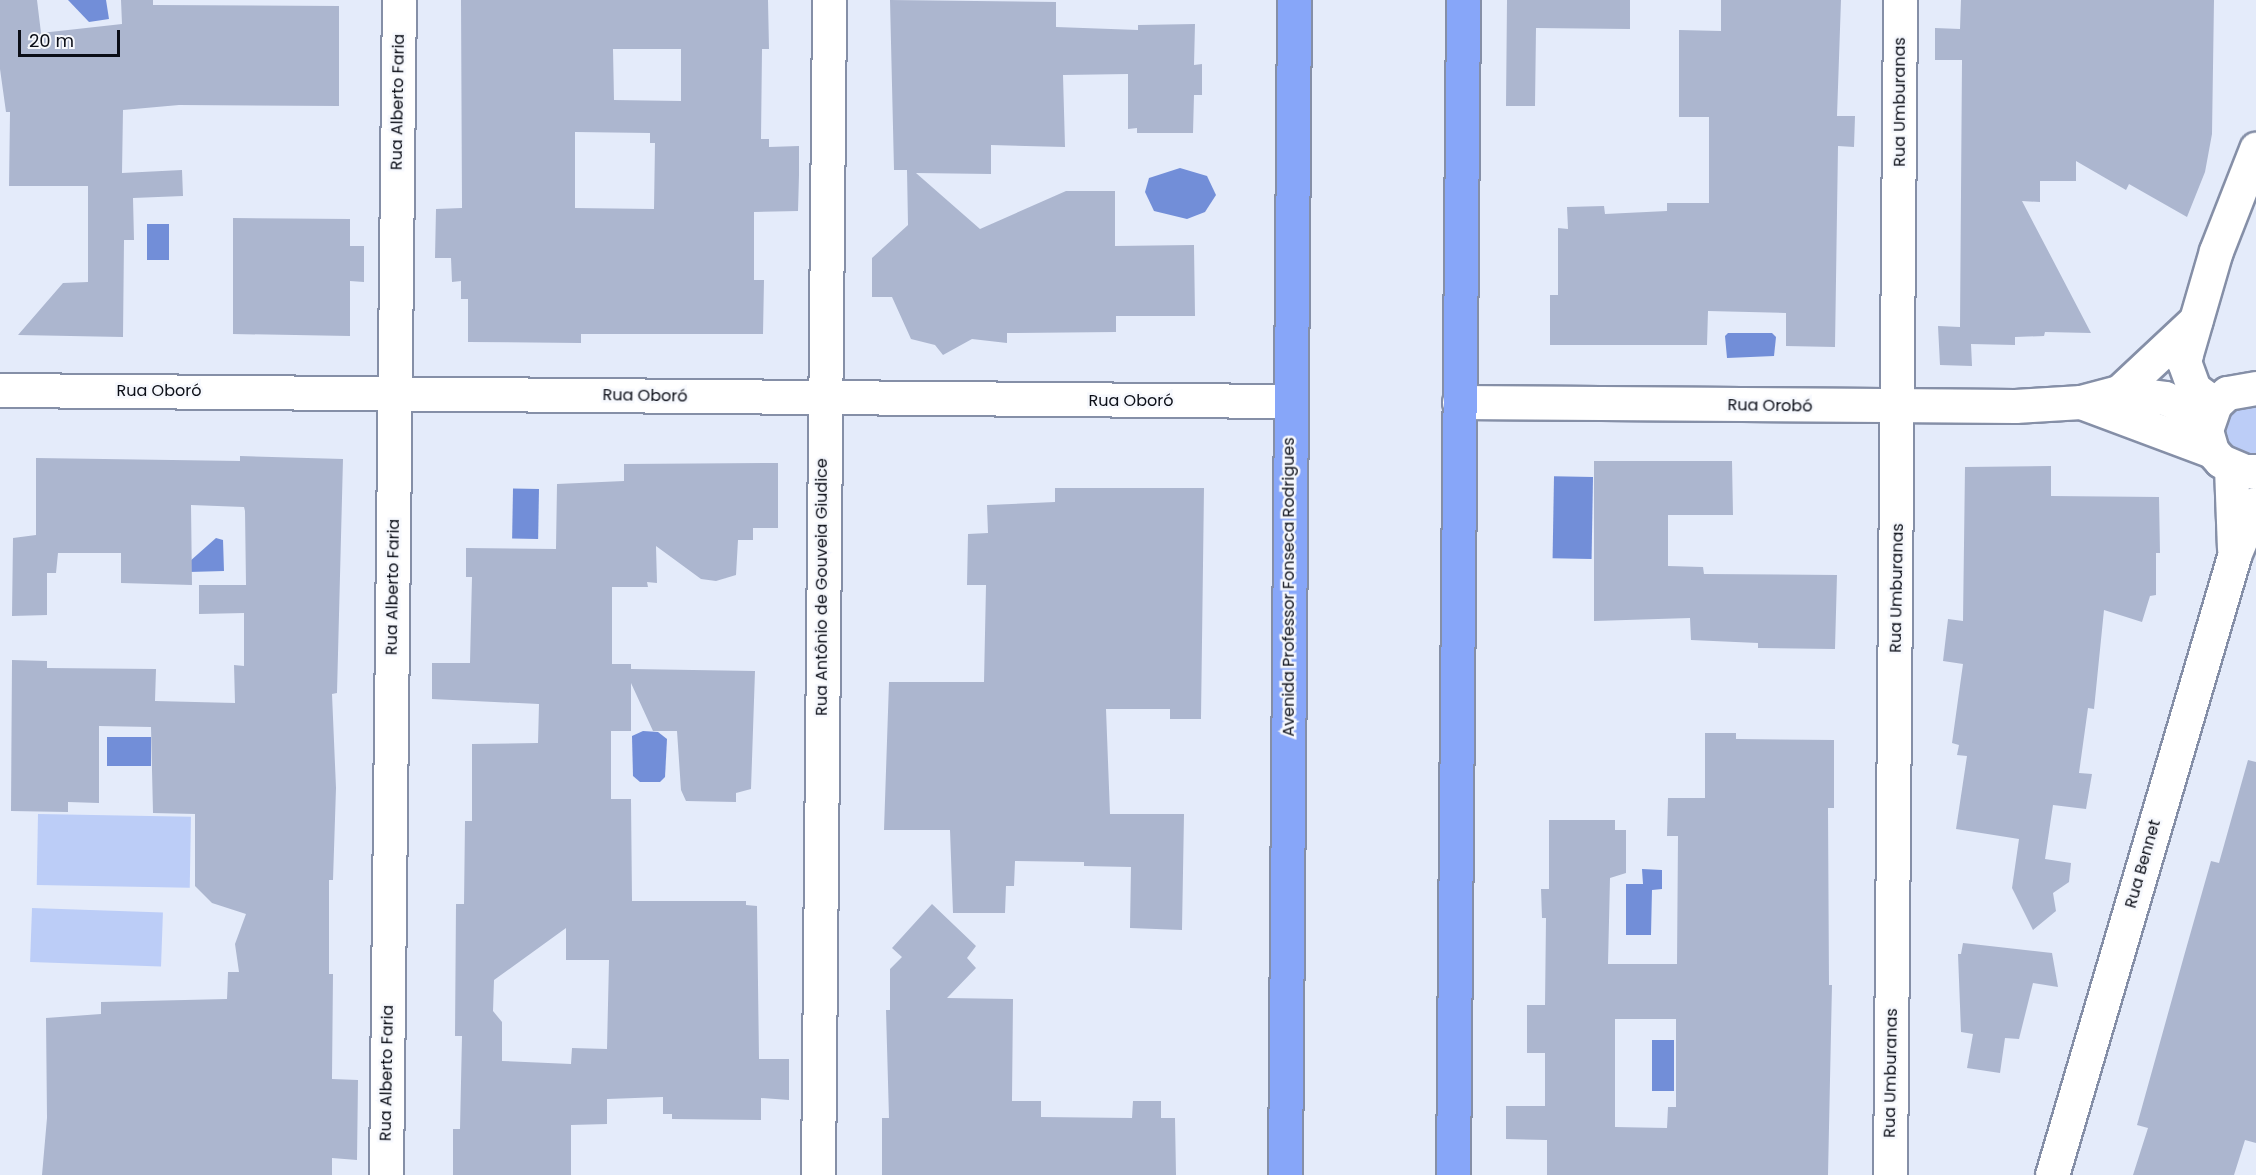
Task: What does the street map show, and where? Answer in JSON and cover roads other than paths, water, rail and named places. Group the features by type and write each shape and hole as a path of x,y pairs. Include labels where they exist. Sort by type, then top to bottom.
{"highway":[{"name":"Avenida Professor Fonseca Rodrigues","path":"1285,1175 1294,0"},
{"path":"1453,1175 1463,0"}],"street":[{"name":"Rua Alberto Faria","path":"386,1175 399,0"},
{"name":"Rua Antônio de Gouveia Giudice","path":"818,1175 829,0"},
{"name":"Rua Umburanas","path":"1890,1175 1899,408 1900,0"},
{"path":"2252,384 2227,393 2211,411 2194,389 2184,362 2216,251 2256,149"},
{"path":"2119,392 2199,316"},
{"name":"Rua Oboró","path":"0,390 824,399 1290,401"},
{"name":"Rua Orobó","path":"1459,402 1899,408 2081,402 2119,392 2165,398 2211,411"},
{"name":"Rua Orobó","path":"2081,402 2233,463"},
{"name":"Rua Bennet","path":"2211,411 2206,430 2233,463 2235,553"},
{"name":"Rua Bennet","path":"2052,1175 2235,553 2256,503"}],"water":[{"path":"68,0 106,0 109,19 89,22"},
{"path":"1180,168 1207,176 1216,195 1205,212 1187,219 1154,211 1145,192 1149,178"},
{"path":"147,224 169,224 169,260 147,260"},
{"path":"1728,333 1772,333 1776,337 1774,356 1727,358 1725,336"},
{"path":"1554,476 1593,477 1592,559 1553,558"},
{"path":"513,489 539,489 538,539 512,539"},
{"path":"216,538 223,540 224,571 189,572 189,562"},
{"path":"643,731 658,732 667,739 665,777 660,782 640,782 633,776 632,736"},
{"path":"107,737 151,737 151,766 107,766"},
{"path":"1642,869 1662,870 1662,889 1652,890 1651,935 1626,935 1626,884 1643,884"},
{"path":"1652,1040 1674,1040 1674,1091 1652,1091"}]}
